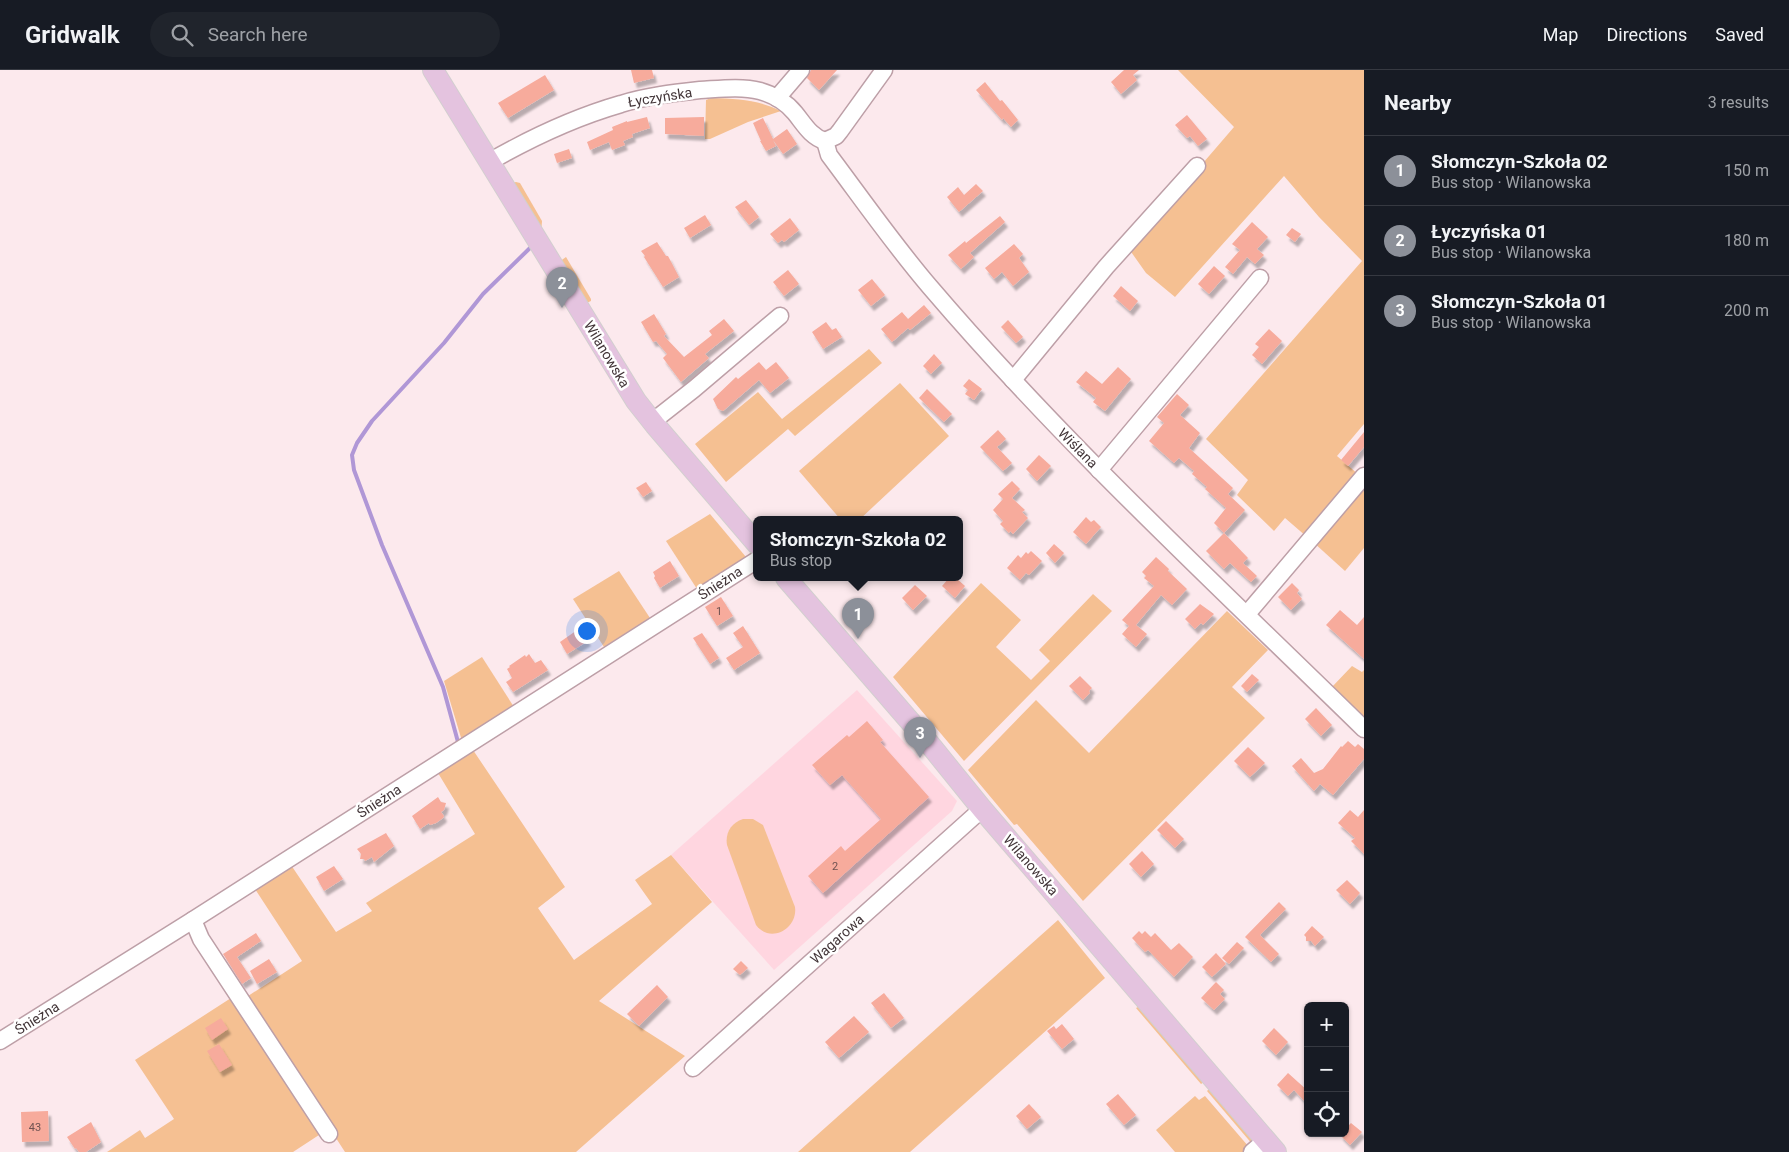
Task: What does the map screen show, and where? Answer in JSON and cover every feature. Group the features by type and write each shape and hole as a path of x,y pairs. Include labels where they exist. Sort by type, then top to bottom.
{"main road":[{"name":"Wilanowska","path":"433,70 613,366 652,422 753,539"},
{"name":"Wilanowska","path":"789,581 927,741 1264,1148"}],"street":[{"path":"777,98 801,70"},
{"path":"825,141 836,136 884,70"},
{"name":"Łyczyńska","path":"488,162 509,150 589,114 643,98 728,88 760,91 777,98 794,112 815,136 825,141"},
{"name":"Wiślana","path":"825,141 829,155 907,259 1062,433 1364,729"},
{"path":"1014,380 1106,268 1197,166"},
{"path":"1099,470 1260,278"},
{"path":"652,422 780,316"},
{"path":"1247,614 1364,476"},
{"name":"Śnieżna","path":"0,1041 753,563"},
{"name":"Wagarowa","path":"693,1068 982,809"},
{"path":"192,920 201,939 329,1134"}],"shaded area":[{"path":"1178,70 1364,70 1364,424 1337,456 1359,475 1307,537 1285,518 1274,531 1237,495 1248,480 1206,439 1362,261 1319,217 1284,176 1175,297 1146,273 1129,249 1234,127"},
{"path":"711,98 747,100 781,111 748,122 710,139 705,139 706,100"},
{"path":"512,183 520,183 542,221 541,234"},
{"path":"566,257 591,301 584,304 559,262"},
{"path":"869,349 882,363 795,436 788,429 726,482 695,444 758,392 782,419"},
{"path":"900,383 949,436 863,516 838,516 799,471"},
{"path":"1364,481 1364,548 1345,571 1313,542"},
{"path":"710,514 746,557 697,589 666,541"},
{"path":"619,571 650,618 604,647 573,599"},
{"path":"981,583 1021,620 996,647 1031,680 1050,661 1039,650 1093,594 1112,611 964,761 893,677"},
{"path":"1227,611 1268,650 1232,687 1265,718 1083,901 1017,824 1014,825 968,770 1036,700 1089,753"},
{"path":"482,657 514,707 462,741 444,681"},
{"path":"1352,666 1362,672 1364,670 1364,719 1332,687"},
{"path":"857,690 957,801 952,811 774,970 671,855"},
{"path":"473,750 565,887 538,908 574,960 652,904 635,880 671,855 712,902 599,1001 685,1056 576,1152 345,1152 245,998 302,961 255,889 291,865 336,932 372,911 366,903 475,834 438,773"},
{"path":"743,819 753,819 763,825 795,907 795,915 792,922 782,931 768,933 762,931 756,925 727,845 727,836 730,829 735,823"},
{"path":"1058,920 1105,978 910,1152 798,1152"},
{"path":"231,998 321,1131 319,1135 293,1152 107,1152 140,1130 145,1138 174,1119 135,1060"},
{"path":"1138,1007 1204,1082 1201,1084 1136,1008"},
{"path":"1209,1089 1255,1136 1253,1145 1207,1091"},
{"path":"1195,1096 1199,1100 1205,1096 1249,1147 1243,1152 1175,1152 1156,1130"}],"building":[{"path":"631,70 652,70 654,78 634,83"},
{"path":"811,70 837,70 819,90 807,78"},
{"path":"1124,70 1139,70 1133,75 1137,80 1121,94 1111,82"},
{"path":"545,75 554,90 508,118 498,103"},
{"path":"985,82 1018,120 1011,127 1003,118 1002,120 976,90"},
{"path":"1187,115 1207,139 1198,146 1190,136 1187,138 1175,125"},
{"path":"647,117 650,128 632,134 633,137 623,141 625,145 612,150 609,142 590,150 587,142 613,130 612,127 627,121"},
{"path":"704,117 704,136 665,134 665,118"},
{"path":"763,118 773,139 787,129 797,144 783,154 773,140 776,146 766,151 753,123"},
{"path":"569,149 572,158 557,163 554,154"},
{"path":"976,184 983,191 959,212 947,197 958,187 964,195"},
{"path":"746,200 759,217 749,225 735,207"},
{"path":"705,215 711,225 690,238 684,228"},
{"path":"1000,216 1005,222 970,253 974,257 961,269 948,255"},
{"path":"790,218 799,230 784,242 782,240 778,243 770,234"},
{"path":"1252,222 1268,237 1257,249 1264,255 1255,264 1247,257 1233,274 1225,267 1240,250 1232,244"},
{"path":"1292,228 1301,234 1295,242 1286,235"},
{"path":"657,242 666,256 668,256 679,277 663,287 641,251"},
{"path":"1014,244 1023,254 1019,258 1029,272 1013,286 1002,272 994,279 985,268"},
{"path":"1214,266 1225,276 1209,294 1198,284"},
{"path":"788,270 799,284 784,296 773,282"},
{"path":"872,279 885,295 871,306 858,290"},
{"path":"1121,286 1138,301 1130,311 1113,296"},
{"path":"924,305 931,313 910,330 908,328 892,342 881,329 902,312 908,319"},
{"path":"654,314 666,334 664,336 684,357 712,335 709,331 724,319 734,331 705,354 709,358 681,382 663,358 667,354 656,341 653,342 641,322"},
{"path":"1008,320 1023,337 1016,343 1001,327"},
{"path":"826,322 832,330 836,328 842,337 823,349 812,332"},
{"path":"1269,329 1282,341 1262,364 1252,355 1259,347 1255,344"},
{"path":"934,354 942,363 931,374 923,366"},
{"path":"759,362 766,370 776,362 789,378 770,393 759,380 723,411 718,409 713,399 736,377 738,379"},
{"path":"1118,367 1131,379 1105,411 1093,402 1096,398 1076,382 1086,371 1102,384"},
{"path":"969,379 982,389 974,400 965,394 968,390 963,386"},
{"path":"927,389 952,414 944,422 919,398"},
{"path":"1177,394 1189,405 1180,415 1200,433 1189,448 1233,488 1228,494 1245,510 1224,533 1214,523 1226,508 1192,474 1194,471 1179,458 1174,463 1149,441 1164,423 1157,417"},
{"path":"998,430 1006,439 997,447 1012,463 1003,471 980,447"},
{"path":"1364,432 1364,447 1348,466 1341,460"},
{"path":"1039,455 1051,466 1037,481 1026,469"},
{"path":"1012,481 1020,489 1012,498 1025,510 1022,512 1028,518 1013,534 1010,531 1009,533 1000,524 1003,521 993,510 1003,499 998,494"},
{"path":"646,482 652,491 643,497 636,488"},
{"path":"1086,517 1091,522 1094,520 1101,527 1086,544 1073,532"},
{"path":"1224,533 1248,558 1243,563 1257,576 1251,582 1230,563 1224,569 1206,551"},
{"path":"1054,544 1064,553 1055,563 1046,553"},
{"path":"1031,551 1042,561 1029,575 1026,573 1020,580 1007,568 1018,555 1021,558 1026,552 1028,554"},
{"path":"1156,557 1187,589 1172,605 1161,595 1136,625 1147,634 1136,647 1122,634 1129,626 1122,620 1154,586 1144,578 1146,576 1142,572"},
{"path":"670,561 679,576 660,588 653,572"},
{"path":"946,581 959,581 965,586 955,598 942,586"},
{"path":"1292,583 1299,590 1297,593 1302,599 1291,610 1278,597"},
{"path":"915,585 927,596 913,610 902,598"},
{"path":"721,597 733,616 717,626 705,607"},
{"path":"1200,604 1214,614 1203,625 1201,623 1195,629 1185,619"},
{"path":"1340,610 1357,625 1364,617 1364,659 1326,625"},
{"path":"743,626 760,653 734,670 726,658 743,647 733,633"},
{"path":"580,628 588,641 567,654 560,642"},
{"path":"702,633 719,658 710,664 693,638"},
{"path":"529,654 535,663 541,660 548,670 513,692 506,682 512,678 507,669"},
{"path":"1252,674 1259,680 1247,692 1241,686"},
{"path":"1080,676 1092,688 1083,700 1069,686"},
{"path":"1316,708 1332,725 1321,736 1305,719"},
{"path":"867,721 883,740 880,742 929,797 823,893 808,876 841,846 845,851 881,819 842,775 830,785 812,765 847,735 849,737"},
{"path":"1348,741 1355,747 1358,744 1364,749 1364,759 1333,795 1320,784 1314,791 1292,766 1301,758 1314,773 1323,769 1341,746"},
{"path":"1248,747 1265,763 1250,777 1234,761"},
{"path":"438,797 441,802 446,803 444,810 441,812 444,816 443,818 436,823 430,825 429,823 420,829 412,816"},
{"path":"1350,810 1358,817 1364,810 1364,854 1351,841 1355,838 1338,823"},
{"path":"1166,821 1184,839 1175,848 1157,830"},
{"path":"386,833 394,846 374,862 372,857 365,861 360,859 361,854 357,849"},
{"path":"1142,851 1154,864 1141,877 1129,864"},
{"path":"334,866 343,879 324,891 316,877"},
{"path":"1347,880 1360,893 1350,904 1336,890"},
{"path":"1279,902 1286,909 1260,935 1279,954 1271,962 1245,937"},
{"path":"1312,926 1324,937 1315,946 1311,941 1306,941 1304,935"},
{"path":"1139,931 1142,934 1145,931 1151,937 1155,933 1171,950 1179,943 1193,957 1174,977 1148,950 1145,952 1132,938"},
{"path":"256,933 261,941 237,957 251,978 242,984 223,954"},
{"path":"1237,942 1244,948 1229,964 1222,958"},
{"path":"1216,953 1226,964 1212,977 1202,967"},
{"path":"269,959 277,972 257,984 250,971"},
{"path":"741,961 748,968 740,975 733,969"},
{"path":"1216,982 1224,990 1220,994 1225,999 1214,1010 1201,998"},
{"path":"657,985 668,997 639,1026 627,1014"},
{"path":"884,993 904,1018 891,1028 871,1003"},
{"path":"854,1016 869,1032 839,1058 825,1042"},
{"path":"221,1018 228,1029 212,1040 205,1028"},
{"path":"1062,1024 1074,1039 1062,1049 1047,1031 1054,1026 1056,1029"},
{"path":"1274,1028 1288,1042 1276,1055 1262,1041"},
{"path":"219,1044 232,1065 220,1072 207,1051"},
{"path":"1288,1073 1304,1087 1304,1101 1294,1090 1288,1096 1277,1085"},
{"path":"1118,1094 1136,1115 1124,1125 1106,1104"},
{"path":"1029,1104 1041,1117 1027,1129 1016,1116"},
{"path":"48,1111 49,1141 22,1142 21,1112"},
{"path":"91,1122 101,1142 86,1152 79,1152 67,1137"},
{"path":"1351,1123 1362,1132 1350,1145 1342,1137 1349,1137 1349,1125"}],"waterway":[{"path":"458,742 443,687 382,545 354,470 352,455 357,443 372,421 444,343 483,294 531,247"}],"place":[{"name":"Łyczyńska 01","path":"562,308"},
{"name":"Słomczyn-Szkoła 02","path":"858,639"},
{"name":"Słomczyn-Szkoła 01","path":"920,758"}]}
